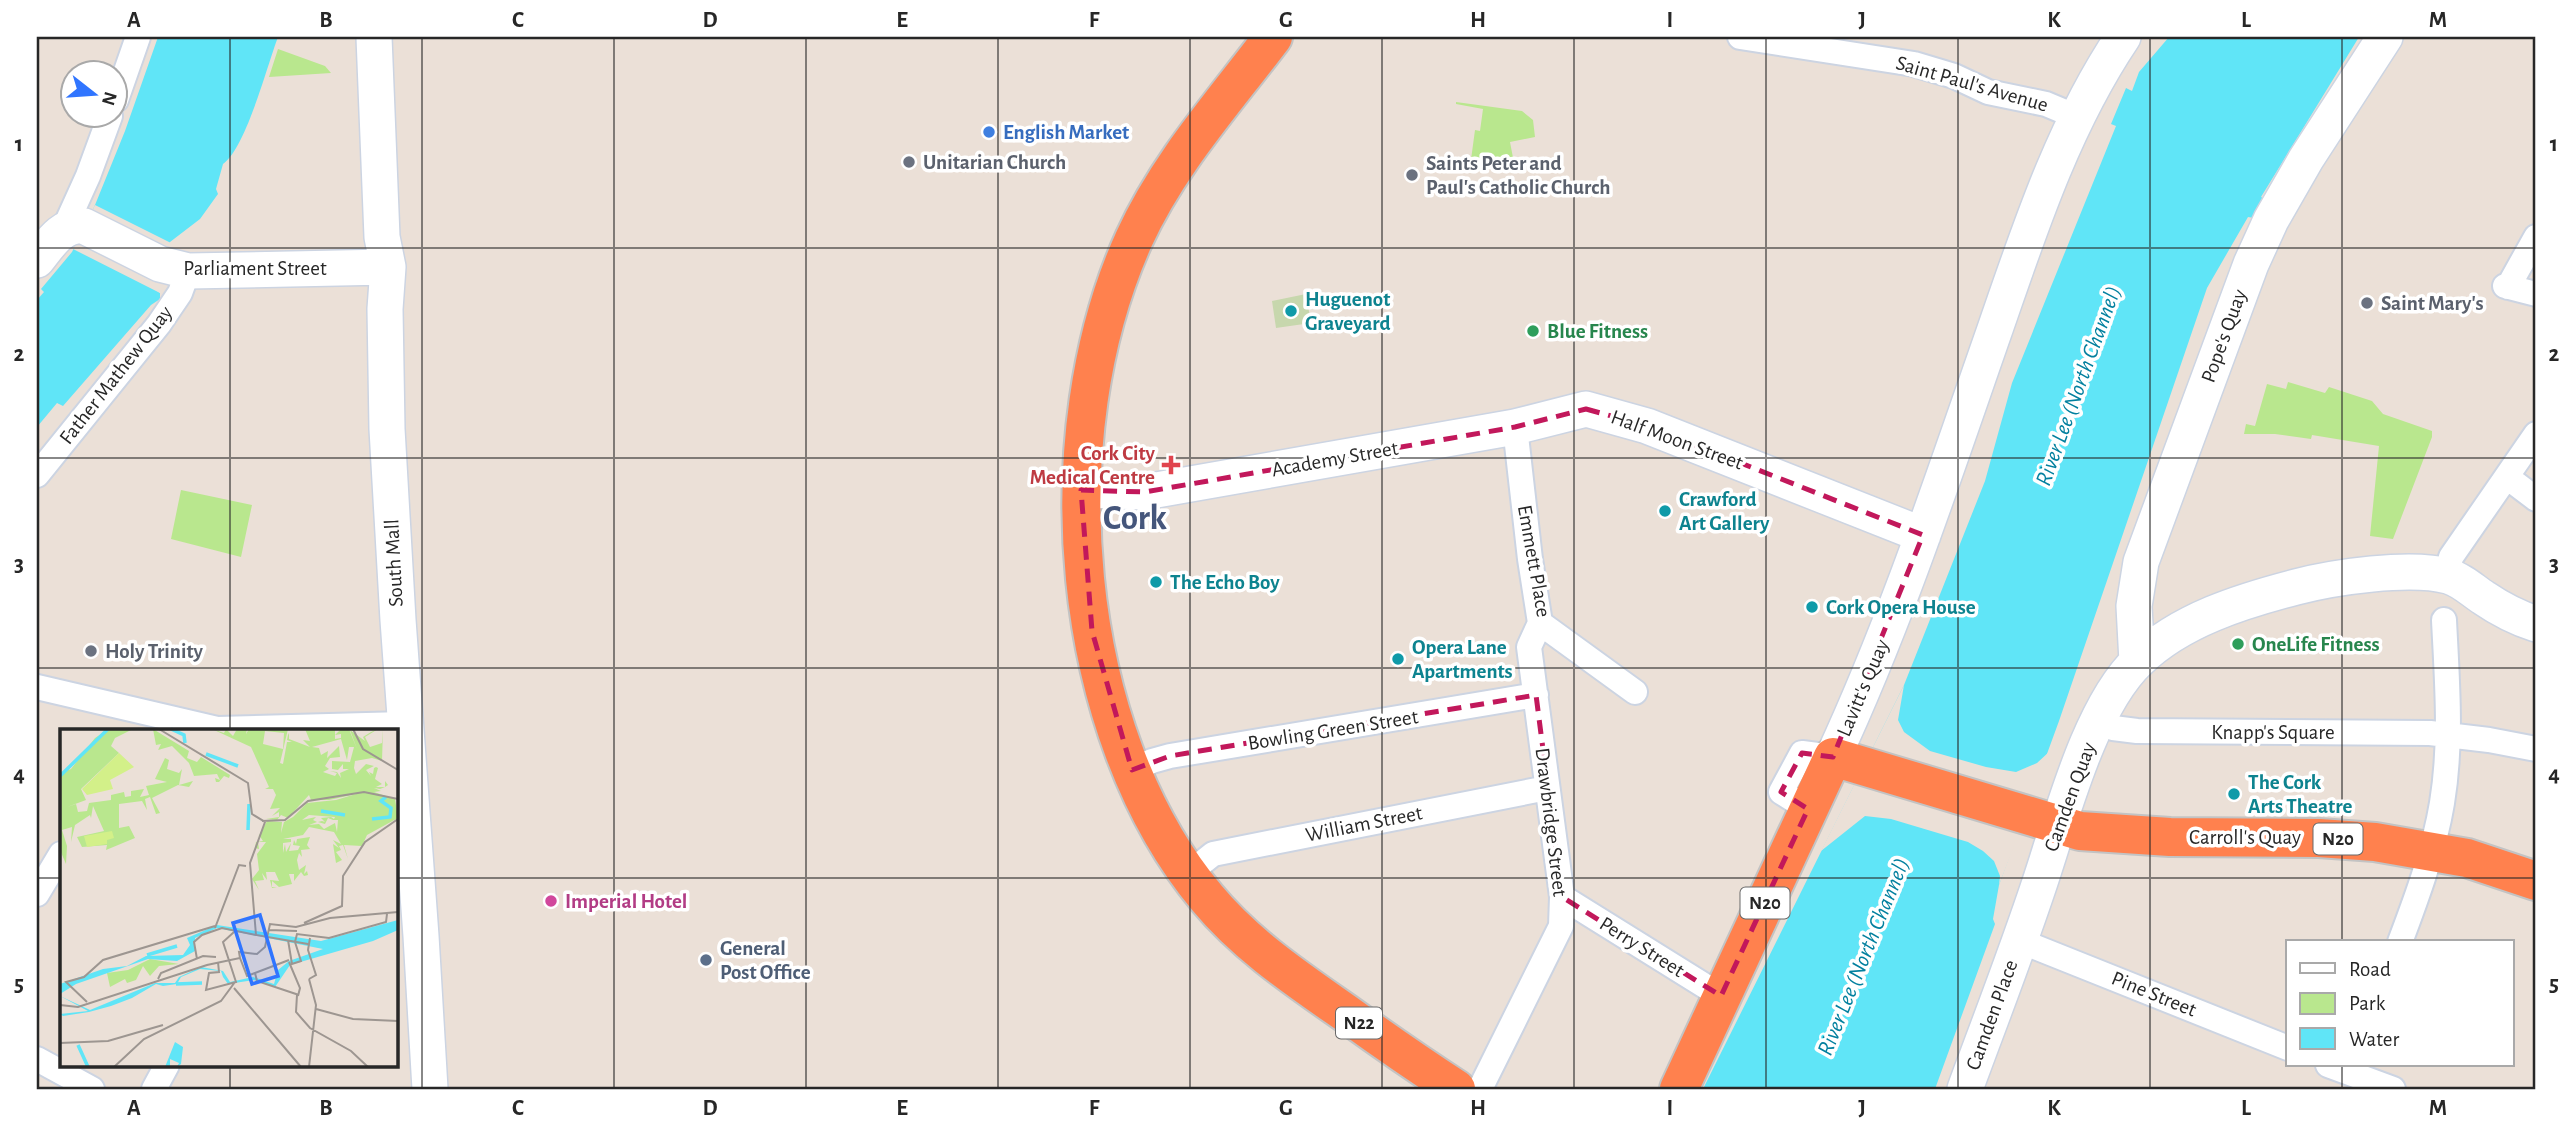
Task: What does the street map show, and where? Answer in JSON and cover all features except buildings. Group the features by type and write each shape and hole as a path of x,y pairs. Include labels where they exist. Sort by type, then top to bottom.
{"highway":[{"name":"N22","path":"1273,37 1181,157 1151,205 1111,295 1096,352 1086,410 1081,490 1083,558 1092,631 1101,676 1132,770 1163,838 1188,874 1214,906 1264,955 1456,1089"},
{"name":"Lavitt's Quay","path":"1679,1089 1808,809 1849,761"},
{"name":"N20","path":"1849,761 2041,820"},
{"name":"Carroll's Quay","path":"2041,820 2106,834 2319,838 2375,842 2432,851"},
{"name":"N20","path":"2432,851 2467,858 2536,881"}],"street":[{"name":"South Mall","path":"374,37 385,252 387,429 404,724 430,1089"},
{"name":"Saint Paul's Avenue","path":"1740,37 1914,64 1954,76 1988,92 2046,104 2077,117"},
{"name":"Lavitt's Quay","path":"1849,761 1863,694 1923,535 2017,265 2077,117 2123,37"},
{"name":"Pope's Quay","path":"2137,662 2134,606 2141,562 2250,264 2271,220 2306,159 2385,37"},
{"path":"127,60 133,38"},
{"path":"105,130 88,176 53,243 179,269"},
{"path":"2536,237 2506,286 2536,294"},
{"name":"Parliament Street","path":"179,269 339,267 385,252"},
{"name":"Parliament Street","path":"339,267 356,278 385,309"},
{"name":"Father Mathew Quay","path":"37,475 159,324 180,293 179,269"},
{"name":"Academy Street","path":"1081,490 1145,492 1515,427 1586,409"},
{"name":"Half Moon Street","path":"1586,409 1647,426 1923,535"},
{"name":"Emmett Place","path":"1515,427 1540,623 1635,692"},
{"path":"2536,434 2451,557 2446,576 2508,612 2536,624"},
{"path":"2507,477 2536,499"},
{"name":"Camden Quay","path":"2020,941 2041,820 2115,690 2137,662 2156,645 2180,631 2259,596 2316,582 2410,573 2446,576"},
{"path":"2401,940 2432,851 2442,801 2449,735 2444,620"},
{"name":"Drawbridge Street","path":"1480,1089 1561,926 1562,897 1529,647 1540,623"},
{"path":"37,687 213,729"},
{"name":"Bowling Green Street","path":"1132,770 1170,756 1536,695"},
{"name":"Knapp's Square","path":"2098,721 2126,730 2430,733 2536,749"},
{"path":"248,729 404,724"},
{"name":"William Street","path":"1188,874 1213,854 1548,788"},
{"path":"37,894 60,855"},
{"name":"Perry Street","path":"1562,897 1721,996"},
{"name":"Pine Street","path":"2020,941 2286,1047"},
{"name":"Camden Place","path":"1965,1089 2020,941"},
{"path":"37,1059 92,1089"},
{"path":"154,1089 166,1066"},
{"path":"2330,1066 2349,1076 2393,1089"}],"highlighted area":[{"path":"1586,409 1647,426 1923,535 1833,757 1802,753 1781,792 1808,809 1721,996 1562,897 1536,695 1170,756 1132,770 1092,631 1081,490 1145,492 1515,427"}],"green space":[{"path":"278,49 325,66 331,73 269,77"},
{"path":"1456,102 1522,111 1533,120 1535,137 1510,142 1514,163 1470,167 1475,130 1480,131 1483,109"},
{"path":"1306,294 1311,323 1276,328 1272,301"},
{"path":"2288,382 2325,393 2329,387 2372,401 2383,414 2432,431 2393,539 2370,536 2379,446 2312,435 2311,439 2275,434 2244,434 2246,424 2255,426 2267,384 2286,389"},
{"path":"181,490 252,505 241,557 171,539"}],"water":[{"path":"158,37 278,37 248,124 232,155 223,164 216,189 218,194 200,219 170,242 150,286 160,293 160,299 151,305 63,406 57,403 37,427 37,300 44,292 41,289 72,252 95,205 125,130 130,130 130,117"},
{"name":"River Lee (North Channel)","path":"2169,37 2359,37 2261,197 2265,199 2254,218 2248,217 2207,288 2059,721 1999,885 1993,919 1995,924 1935,1089 1703,1089 1904,685 1985,481 2012,383 2116,126 2111,124 2126,88 2132,91 2139,72"}],"pier":[{"path":"95,205 173,244 154,285 162,289 160,293 73,249"},
{"path":"1904,685 1898,720 1904,732 1930,751 1986,767 2016,772 2037,763 2050,751 2055,741 1999,885 2000,876 1994,861 1983,851 1968,842 1891,819 1865,816 1821,851"}],"place":[{"name":"English Market","path":"989,132"},
{"name":"Unitarian Church","path":"909,162"},
{"name":"Saints Peter and Paul's Catholic Church","path":"1412,175"},
{"name":"Saint Mary's","path":"2367,303"},
{"name":"Huguenot Graveyard","path":"1291,311"},
{"name":"Blue Fitness","path":"1533,331"},
{"name":"Cork City Medical Centre","path":"1171,465"},
{"name":"Crawford Art Gallery","path":"1665,511"},
{"name":"The Echo Boy","path":"1156,582"},
{"name":"Cork Opera House","path":"1812,607"},
{"name":"OneLife Fitness","path":"2238,644"},
{"name":"Holy Trinity","path":"91,651"},
{"name":"Opera Lane Apartments","path":"1398,659"},
{"name":"The Cork Arts Theatre","path":"2234,794"},
{"name":"Imperial Hotel","path":"551,901"},
{"name":"General Post Office","path":"706,960"}],"district":[{"name":"Cork","path":"1135,518"}]}
